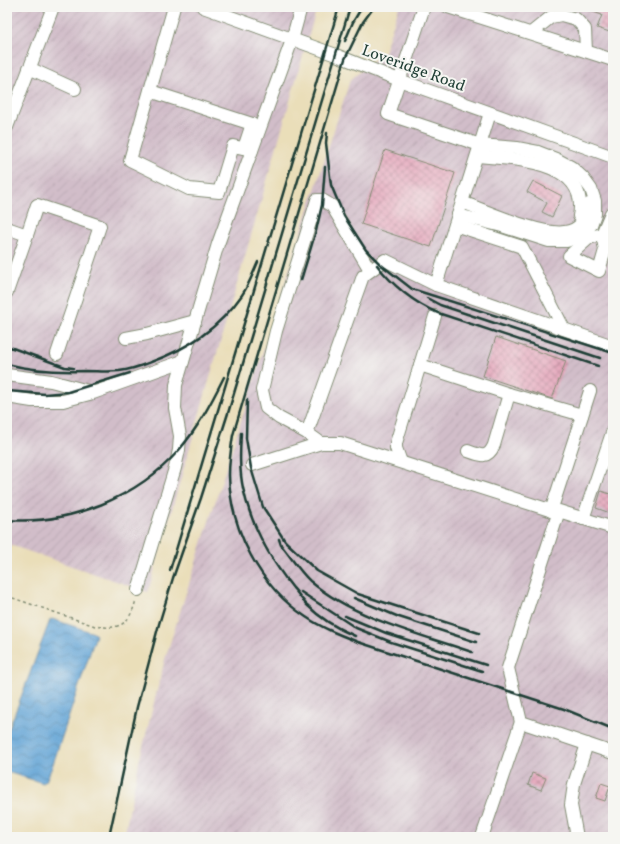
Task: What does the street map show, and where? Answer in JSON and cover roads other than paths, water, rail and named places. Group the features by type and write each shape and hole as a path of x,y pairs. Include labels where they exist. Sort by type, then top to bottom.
{"street":[{"path":"7,127 53,7"},
{"path":"174,7 130,160 189,189 219,192 233,146 248,149"},
{"name":"Loveridge Road","path":"203,7 399,80 613,157"},
{"path":"138,590 175,468 179,450 180,436 175,408 176,385 248,149 292,40 301,7"},
{"path":"424,7 388,114 478,150 529,155 547,160 572,174 587,192 589,203 588,212 583,222 577,228 567,232 554,233 514,221 462,202"},
{"path":"448,7 613,60"},
{"path":"531,33 551,17 562,15 576,19 585,29 586,51"},
{"path":"29,68 75,89"},
{"path":"150,91 252,124 248,149"},
{"path":"436,285 490,113"},
{"path":"457,220 502,226 549,241 566,241 582,235 591,225 595,214 595,201 591,189 583,178 571,168 556,159 538,152 517,148 478,150"},
{"path":"321,443 307,433 279,418 266,408 262,390 276,331 317,200 322,200 332,206 370,270"},
{"path":"7,292 37,205 100,226 57,354"},
{"path":"602,234 612,214"},
{"path":"457,220 522,247 564,329"},
{"path":"7,228 27,235"},
{"path":"307,433 363,276 385,260 436,285 613,346"},
{"path":"401,462 396,444 435,316"},
{"path":"126,338 195,321"},
{"path":"7,397 32,401 63,401 93,393 183,361"},
{"path":"420,365 509,394 582,415"},
{"path":"7,375 51,381 93,393"},
{"path":"482,837 521,722 508,668 590,391"},
{"path":"468,451 481,456 487,455 491,452 509,394"},
{"path":"583,519 609,455 613,430"},
{"path":"252,465 321,443 340,443 555,512 559,511 613,528"},
{"path":"521,722 613,753"},
{"path":"576,837 571,805 574,784 587,744"}],"water":[{"path":"52,619 96,635 52,767 46,781 43,783 7,772 7,734 50,620"}],"railway":[{"path":"170,570 339,7"},
{"path":"109,837 137,707 159,624 229,410 350,7"},
{"path":"345,41 353,22 362,7"},
{"path":"374,7 363,22 345,59 233,435 229,475 235,516 242,536 262,573 275,590 290,604 318,625 358,642 564,709 613,729"},
{"path":"327,133 326,143 331,185 344,216 366,250 380,264 412,289 613,353"},
{"path":"301,280 316,231 322,205 325,167"},
{"path":"7,364 46,370 115,371 135,368 165,356 202,336 233,307 249,283 258,262"},
{"path":"377,265 389,280 404,293 429,309 598,366"},
{"path":"427,298 440,305 600,358"},
{"path":"7,346 65,367 73,368"},
{"path":"7,391 45,394 68,392 130,373"},
{"path":"7,520 55,518 78,512 123,494 144,481 162,467 186,442 204,415 224,377"},
{"path":"247,400 246,438 251,468 263,507 285,541 317,571 358,594 479,633"},
{"path":"241,433 240,467 243,488 251,515 262,541 285,577 307,605 330,623 355,636"},
{"path":"279,539 281,545 299,569 310,581 327,594 346,605 387,624 472,652"},
{"path":"301,592 356,628 391,642 482,671"},
{"path":"354,598 399,617 476,642"},
{"path":"345,616 386,633 486,665"}]}
